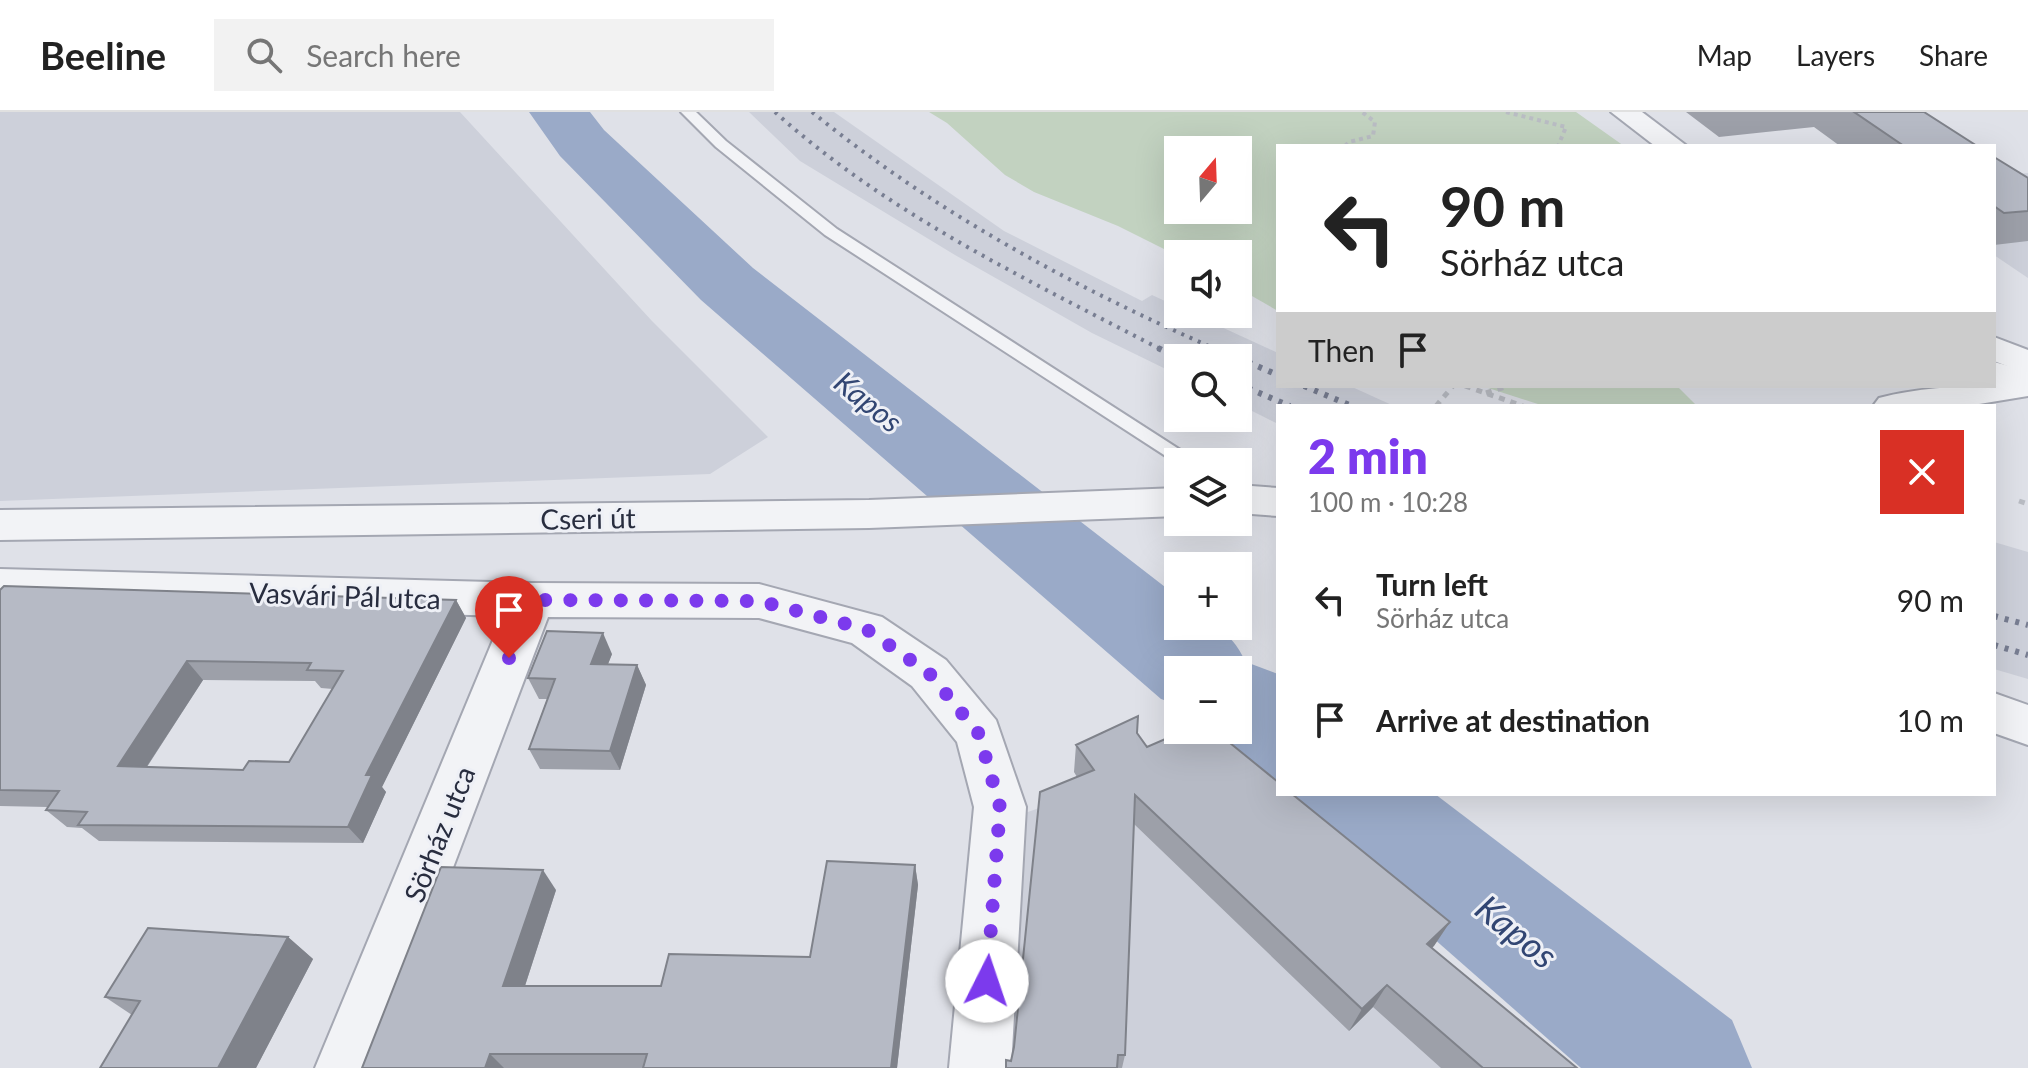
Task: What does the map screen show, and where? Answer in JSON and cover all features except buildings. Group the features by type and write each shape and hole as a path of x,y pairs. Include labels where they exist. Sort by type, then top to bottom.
{"street":[{"path":"1624,112 1670,144"},
{"path":"1996,349 2028,363"},
{"path":"1996,372 2028,382"},
{"path":"1996,388 2028,382"},
{"path":"1903,404 1994,388"},
{"name":"Cseri út","path":"0,525 869,514 1164,503"},
{"name":"Vasvári Pál utca","path":"0,585 532,600 759,601 866,629 929,673 979,734 1000,807 980,1068"},
{"name":"Sörház utca","path":"346,1068 532,600"},
{"path":"1996,714 2028,725"}],"lane":[{"path":"688,112 721,144 831,232 1167,448"}],"path":[{"path":"1349,144 1373,136 1377,129 1375,122 1362,112"},
{"path":"1506,112 1566,127 1559,144"},
{"path":"1438,404 1451,388"},
{"path":"1471,388 1517,404"},
{"path":"1486,393 1502,388"},
{"path":"2019,501 2028,504"}],"shaded area":[{"path":"0,112 460,112 652,321 768,437 710,474 0,501"},
{"path":"749,112 834,112 1004,231 1142,301 1152,295 1164,301 1164,328 1224,328 1276,352 1276,388 1354,388 1390,404 1276,404 1276,423 1252,411 1252,344 1164,344 1164,368 1092,333 800,161"},
{"path":"2028,173 2028,278 1996,256 1996,176"},
{"path":"1996,543 2028,552 2028,679 1996,670"},
{"path":"1179,759 1530,1068 1013,1068 1025,813"}],"green space":[{"path":"929,112 1576,112 1621,144 1276,144 1276,310 1252,296 1252,240 1164,240 1164,249 1118,226 1034,192 1005,175 947,123"},
{"path":"1488,388 1679,388 1695,404 1538,404"}],"waterway":[{"name":"Kapos","path":"559,112 582,143 727,284 1181,656"},
{"name":"Kapos","path":"1252,714 1276,733"},
{"name":"Kapos","path":"1351,796 1684,1068"}],"railway":[{"path":"775,112 819,149 912,214 1010,271 1162,350"},
{"path":"812,112 907,183 956,215 1058,273 1204,344"},
{"path":"1158,348 1162,350"},
{"path":"1252,364 1276,374"},
{"path":"1309,388 1347,404"},
{"path":"1252,390 1285,404"},
{"path":"1996,617 2028,625"},
{"path":"1996,646 2028,655"}],"route":[{"path":"509,658 532,600 759,601 866,629 929,673 979,734 1000,807 987,981"}]}
